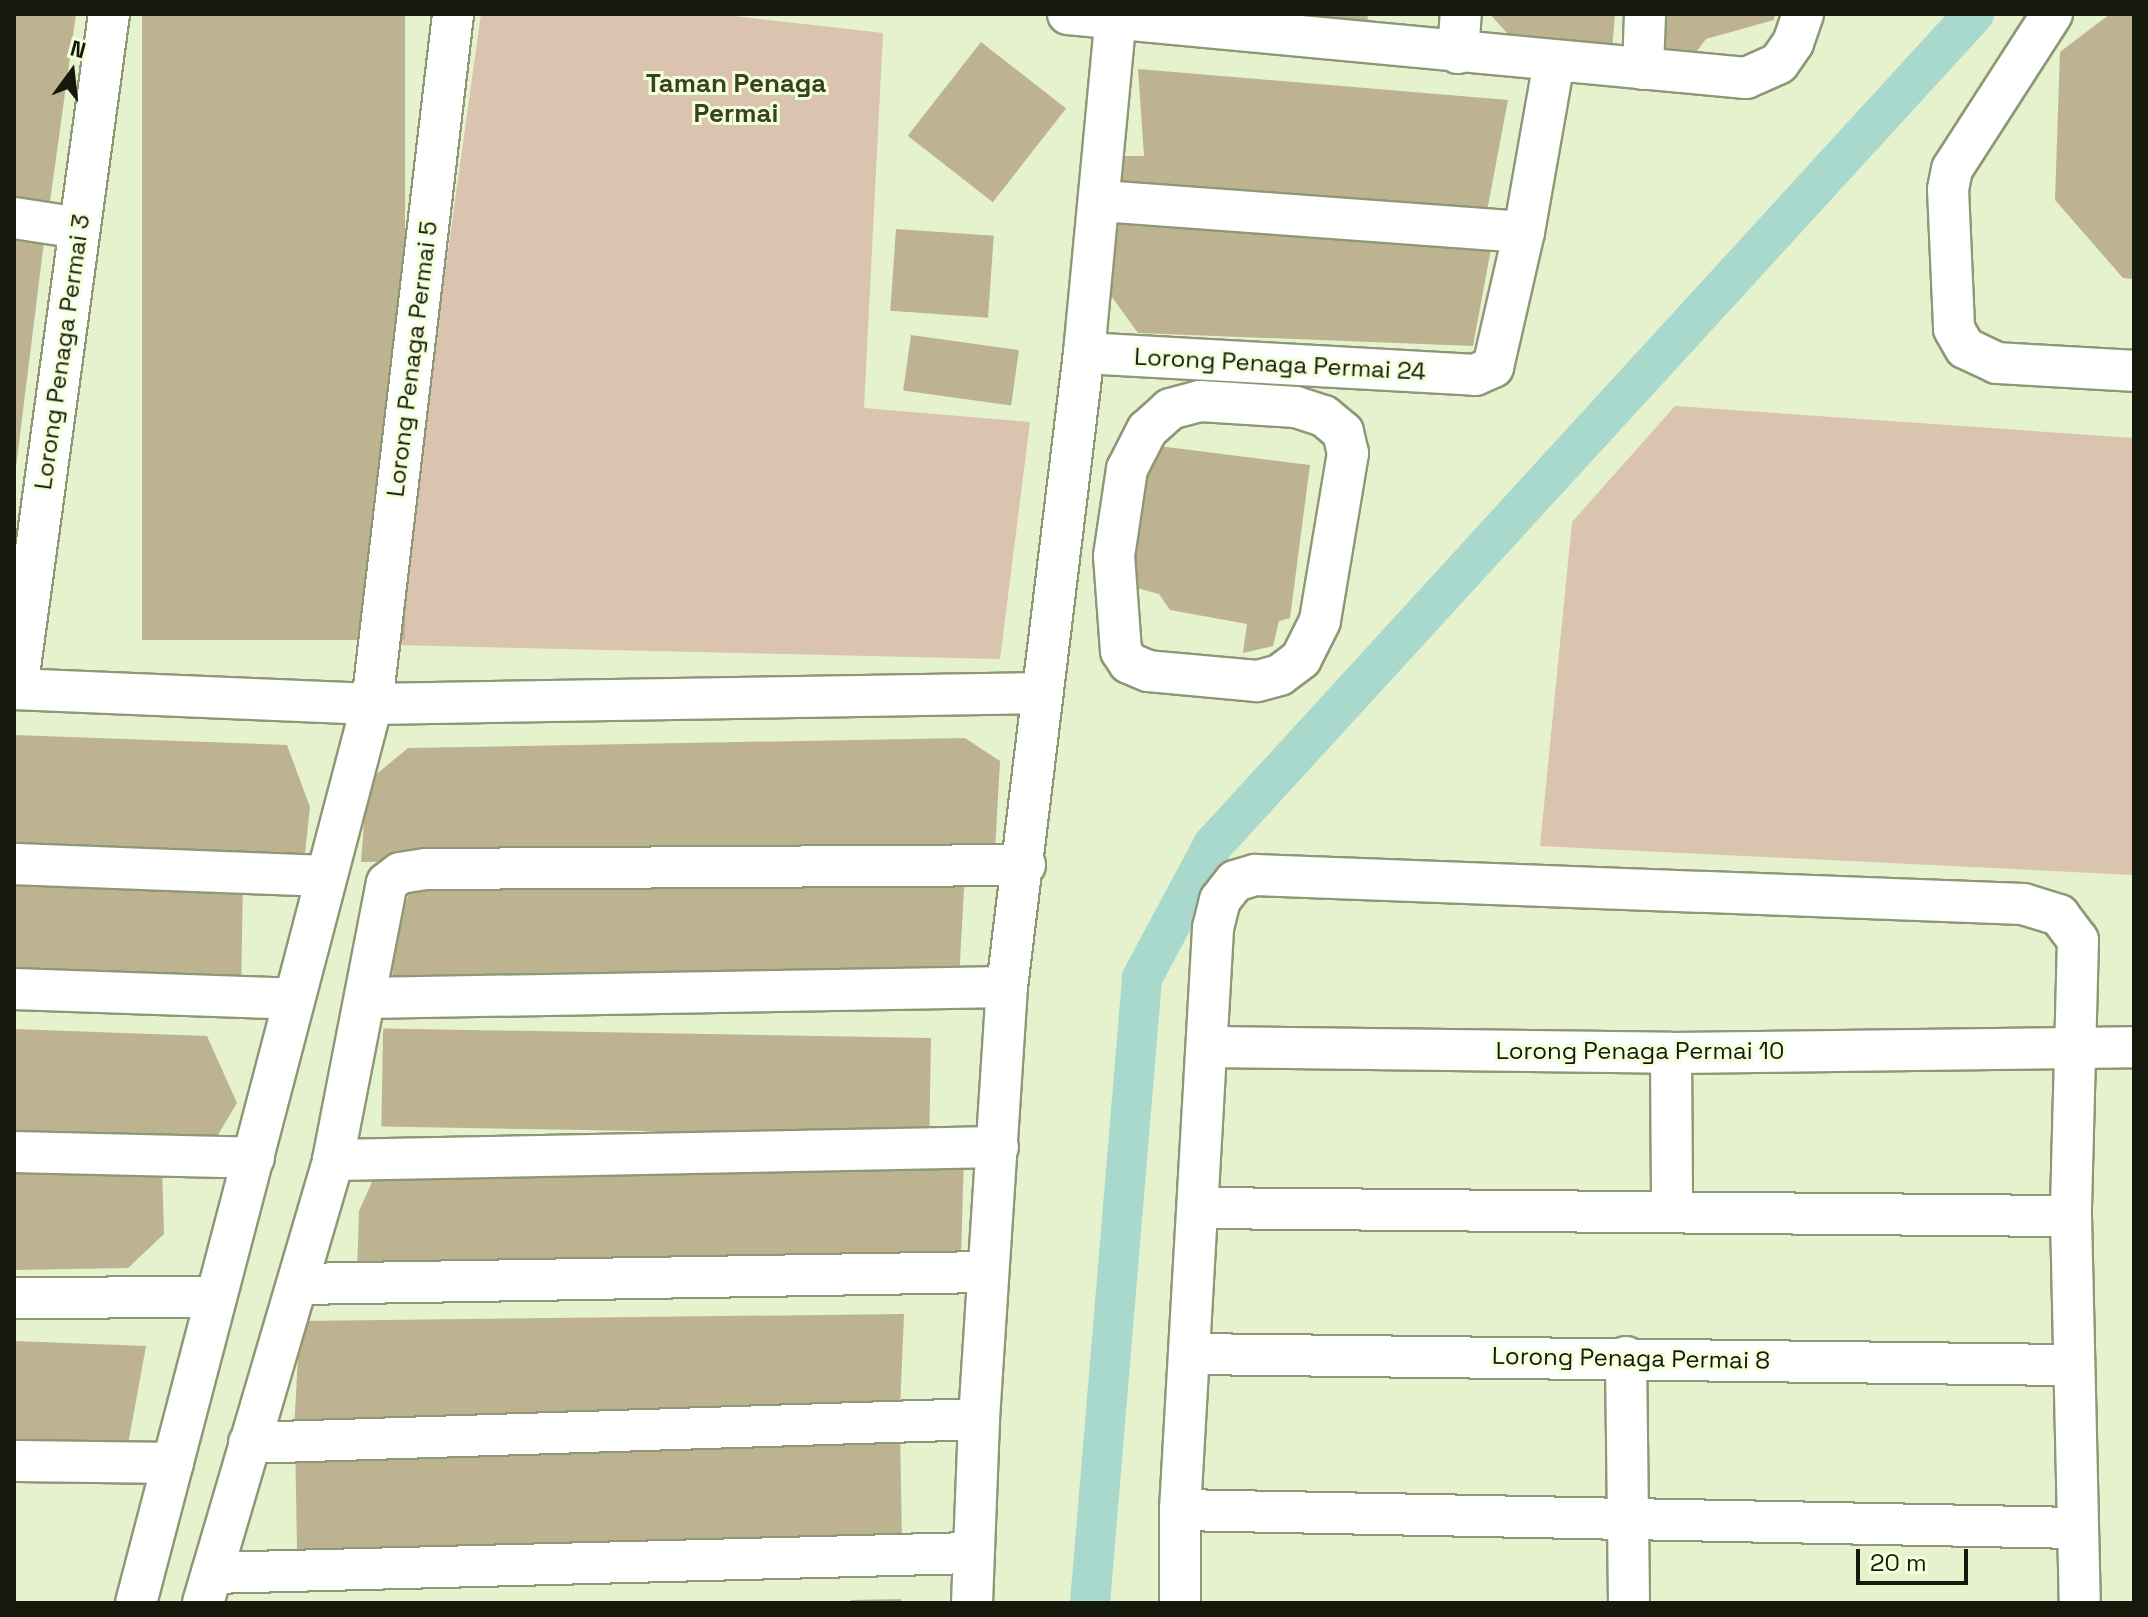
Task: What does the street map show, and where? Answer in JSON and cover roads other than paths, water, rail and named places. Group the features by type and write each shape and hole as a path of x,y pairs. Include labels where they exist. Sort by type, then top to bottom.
{"street":[{"name":"Lorong Penaga Permai 3","path":"15,689 109,14"},
{"name":"Lorong Penaga Permai 5","path":"136,1603 372,704 453,14"},
{"path":"1068,14 1279,26 1458,53 1746,78 1779,63 1793,43 1803,14"},
{"path":"1458,53 1461,14"},
{"path":"1643,69 1645,14"},
{"path":"2052,14 1952,169 1948,189 1954,329 1965,348 1997,363 2134,371"},
{"path":"972,1603 987,1272 1007,987 1025,865 1042,693 1084,353 1101,201 1116,18"},
{"path":"1101,201 1524,232 1554,61"},
{"path":"14,218 79,228"},
{"name":"Lorong Penaga Permai 24","path":"1084,353 1475,375 1493,367 1499,352 1524,232"},
{"path":"1200,401 1296,407 1324,416 1343,432 1348,453 1320,621 1301,659 1280,675 1257,681 1148,671 1129,663 1121,651 1114,556 1127,469 1147,430 1170,409 1200,401"},
{"path":"1061,554 1114,556"},
{"path":"15,689 372,704 1042,693"},
{"path":"14,864 326,876"},
{"path":"973,1553 208,1588 333,1160 387,883 400,873 1025,865"},
{"path":"1180,1603 1180,1510 1213,928 1220,900 1235,881 1255,875 2023,904 2059,915 2078,940 2072,1048 2071,1365 2080,1603"},
{"path":"365,998 1007,987"},
{"path":"14,989 294,999"},
{"name":"Lorong Penaga Permai 10","path":"1208,1047 1671,1053 2134,1047"},
{"path":"1671,1053 1672,1209"},
{"path":"333,1160 998,1147"},
{"path":"14,1152 254,1158"},
{"path":"1198,1208 1672,1209 2071,1216"},
{"path":"299,1284 987,1272"},
{"path":"14,1298 216,1297"},
{"name":"Lorong Penaga Permai 8","path":"1191,1354 1626,1357 2071,1365"},
{"path":"1626,1357 1629,1603"},
{"path":"249,1443 979,1419"},
{"path":"14,1461 170,1471"},
{"path":"14,1479 170,1471"},
{"path":"1180,1510 1627,1515 2078,1528"}],"waterway":[{"path":"1090,1603 1142,978 1213,845 1974,14"}],"district":[{"name":"Taman Penaga Permai","path":"736,99"}]}
